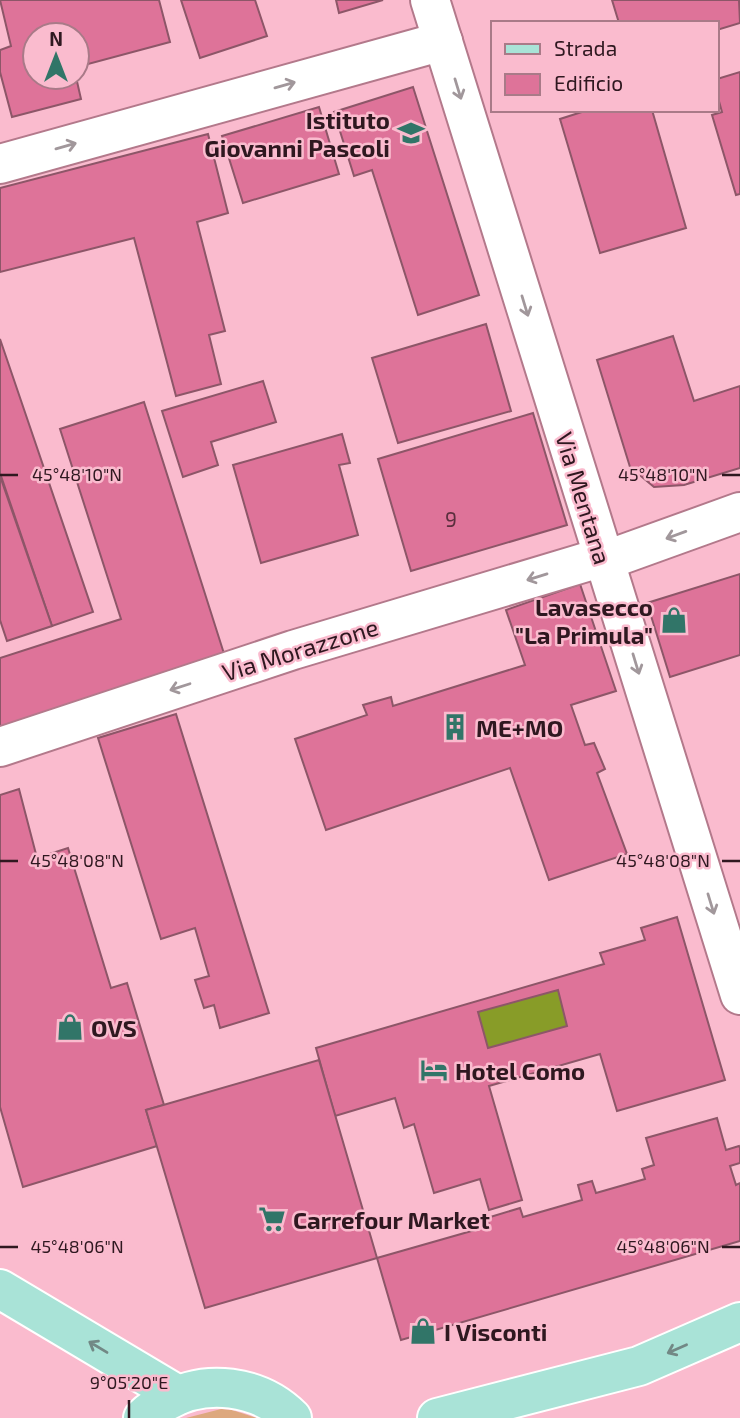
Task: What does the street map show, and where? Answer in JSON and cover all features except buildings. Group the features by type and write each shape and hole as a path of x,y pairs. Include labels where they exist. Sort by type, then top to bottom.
{"main road":[{"path":"0,1289 178,1395"},
{"path":"437,1418 639,1366 740,1322"},
{"path":"143,1418 146,1413 178,1395 207,1388 237,1389 265,1399 292,1418"}],"street":[{"name":"Via Mentana","path":"430,0 740,995"},
{"path":"0,164 443,41"},
{"name":"Via Morazzone","path":"0,747 293,650 603,559 740,512"}],"shaded area":[{"path":"558,990 567,1026 488,1048 478,1012"},
{"path":"221,1409 232,1410 257,1418 186,1418"}],"place":[{"name":"Istituto Giovanni Pascoli","path":"411,133"},
{"name":"Lavasecco \"La Primula\"","path":"674,620"},
{"name":"ME+MO","path":"455,727"},
{"name":"OVS","path":"70,1027"},
{"name":"Hotel Como","path":"434,1070"},
{"name":"Carrefour Market","path":"272,1219"},
{"name":"I Visconti","path":"423,1331"}]}
